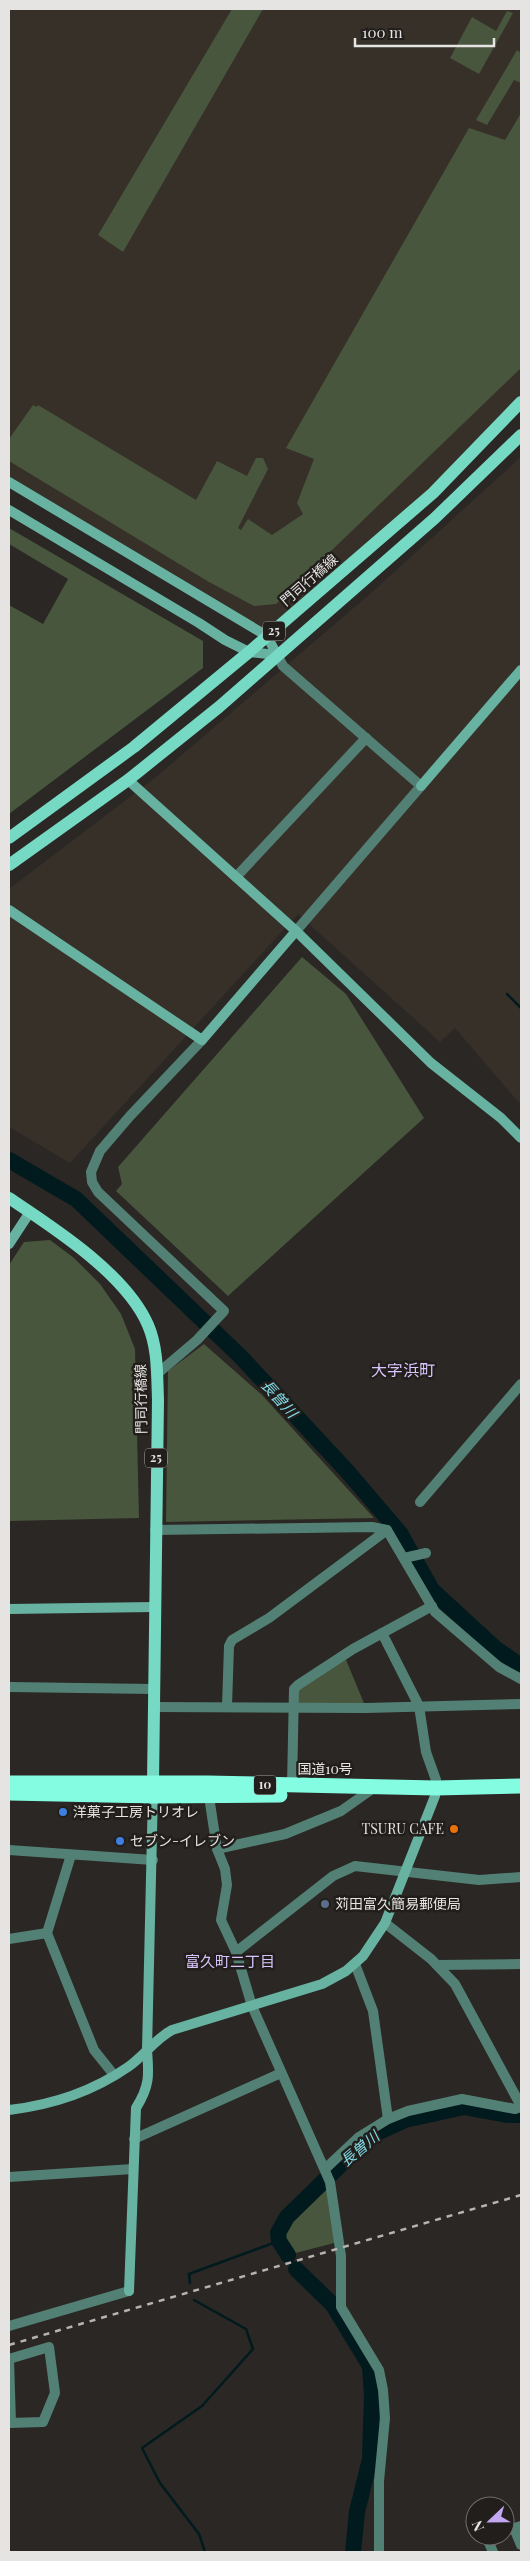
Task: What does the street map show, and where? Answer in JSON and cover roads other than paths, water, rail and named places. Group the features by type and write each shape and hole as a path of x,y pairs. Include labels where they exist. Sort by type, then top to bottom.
{"highway":[{"name":"国道10号","path":"9,1783 153,1790"},
{"name":"国道10号","path":"9,1793 292,1786 378,1786 436,1792 521,1795"},
{"name":"国道10号","path":"208,1789 364,1795 521,1786"}],"main road":[{"name":"門司行橋線","path":"9,838 134,747 249,652 433,493 521,402"},
{"name":"25","path":"9,865 128,780 219,707 435,518 521,435"},
{"name":"門司行橋線","path":"9,1198 94,1260 141,1310 154,1343 157,1374 153,1790"}],"street":[{"path":"9,482 267,636 283,666 421,786"},
{"path":"9,510 199,623 224,640 249,652 277,655"},
{"path":"157,1374 197,1340 224,1311 98,1192 92,1182 91,1172 100,1151 202,1040 521,670"},
{"path":"236,877 366,738"},
{"path":"128,780 296,931 431,1063 501,1118 521,1138"},
{"path":"9,910 202,1040"},
{"path":"9,1244 30,1212"},
{"path":"420,1502 521,1384"},
{"path":"155,1530 372,1527 387,1530 408,1558 432,1606 451,1628 499,1667 521,1679"},
{"path":"228,1706 229,1646 232,1640 269,1618 387,1530"},
{"path":"408,1558 426,1554"},
{"path":"292,1786 294,1689 382,1633 432,1606"},
{"path":"9,1609 154,1607"},
{"path":"9,2110 53,2103 78,2094 128,2066 160,2037 172,2030 322,1984 355,1964 376,1940 385,1923 436,1792 436,1780 426,1752 419,1706 382,1633"},
{"path":"9,1687 153,1689"},
{"path":"153,1707 521,1704"},
{"path":"218,1849 284,1834 341,1810 378,1786"},
{"path":"208,1789 218,1849 225,1869 226,1885 221,1920 236,1952 252,2006 334,2193 340,2256 341,2307 379,2370 385,2418 379,2481 379,2551"},
{"path":"9,2326 129,2291 136,2108 146,2091 149,2073 147,2050 153,1860 153,1790"},
{"path":"9,1850 71,1856 153,1860"},
{"path":"71,1856 47,1933 94,2050 114,2075"},
{"path":"236,1952 333,1876 355,1866 479,1880 521,1877"},
{"path":"327,2174 359,2137 388,2119 408,2111 462,2099 515,2108 521,2106 454,1984 437,1965 385,1923"},
{"path":"9,1939 47,1933"},
{"path":"355,1964 373,2011 388,2119"},
{"path":"437,1965 521,1964"},
{"path":"134,2139 281,2073"},
{"path":"9,2177 133,2169"},
{"path":"49,2347 55,2393 43,2422 10,2423 9,2359 49,2347"},
{"path":"515,2532 521,2544"}],"waterway":[{"path":"507,994 521,1008"},
{"name":"長曽川","path":"9,1160 76,1199 241,1357 347,1471 400,1533 432,1590 495,1648 521,1666"},
{"name":"長曽川","path":"288,2255 279,2241 278,2233 287,2217 364,2142 379,2132 405,2120 464,2107 507,2115 521,2115"},
{"path":"190,2283 189,2274 279,2241"},
{"name":"長曽川","path":"296,2269 333,2305 370,2366 372,2397 370,2459 357,2512 353,2552"},
{"path":"194,2300 246,2329 253,2349 202,2406 142,2448 160,2483 199,2534 205,2552"}],"railway":[{"path":"9,2345 521,2195"}],"place":[{"name":"洋菓子工房トリオレ","path":"63,1812"},
{"name":"TSURU CAFE","path":"454,1829"},
{"name":"セブン-イレブン","path":"120,1841"},
{"name":"苅田富久簡易郵便局","path":"325,1904"}],"district":[{"name":"大字浜町","path":"403,1370"},
{"name":"富久町二丁目","path":"230,1962"}]}
